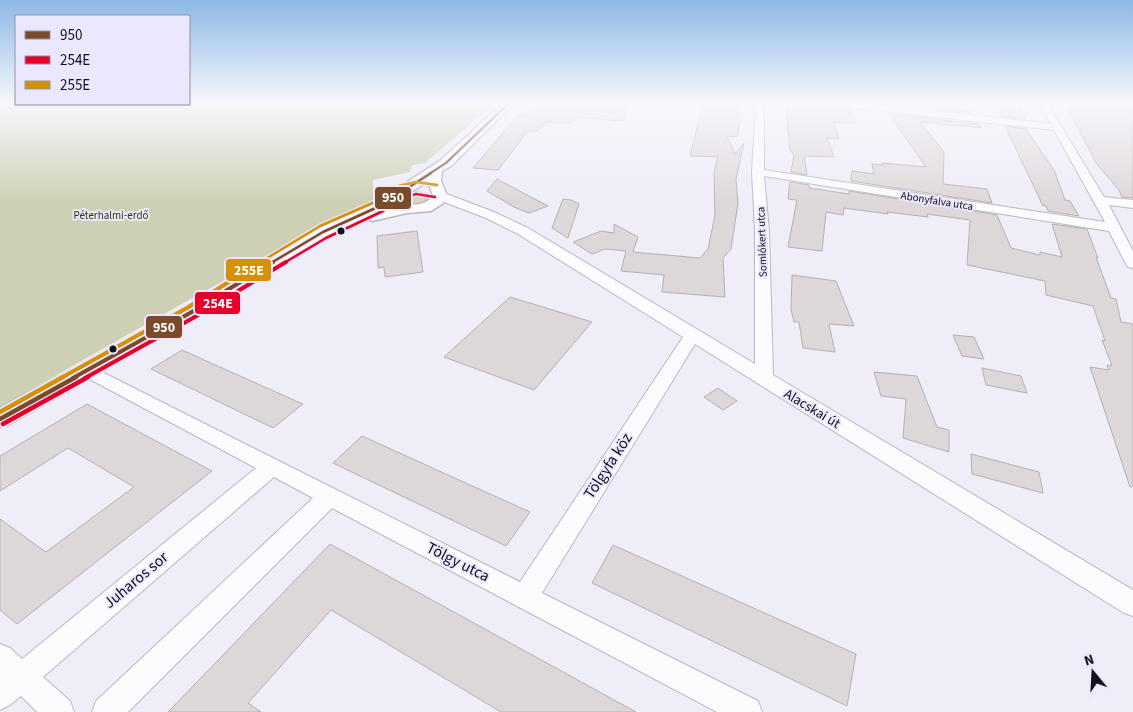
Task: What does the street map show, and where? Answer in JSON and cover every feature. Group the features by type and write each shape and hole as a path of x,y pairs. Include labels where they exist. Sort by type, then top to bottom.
{"street":[{"path":"0,419 190,314 224,291 323,232 380,206 436,170 473,136"},
{"name":"Somlókert utca","path":"759,136 758,172 762,231 764,380"},
{"path":"1063,136 1116,228 1133,264"},
{"path":"224,291 262,274 354,223 378,214 406,208 423,208 434,204 438,194 434,180 436,170"},
{"name":"Abonyfalva utca","path":"758,172 1116,228"},
{"path":"406,208 393,204 391,201 399,193 421,188 438,194"},
{"name":"Alacskai út","path":"438,194 523,231 1133,604"},
{"path":"1100,200 1133,204"},
{"name":"Alacskai út","path":"423,208 490,215"},
{"name":"Tölgyfa köz","path":"525,597 692,335"},
{"name":"Tölgy utca","path":"88,371 747,712"},
{"name":"Juharos sor","path":"10,686 273,466"},
{"path":"106,712 330,496"},
{"path":"0,658 10,686 59,712"}],"green space":[{"name":"Péterhalmi-erdő","path":"0,136 456,136 425,163 412,165 410,172 373,180 373,201 203,292 0,407"},
{"path":"411,192 428,193 432,197 431,200 414,205 400,201 399,199"}],"building":[{"path":"500,136 524,136 498,170 473,168"},
{"path":"695,136 727,136 735,154 744,143 736,179 738,203 731,249 723,258 725,297 662,292 664,275 621,271 626,251 605,249 592,254 573,242 601,231 614,233 614,224 638,237 633,252 700,258 708,249 715,215 714,172 718,157 690,156"},
{"path":"789,136 838,136 839,139 827,138 834,157 804,156 807,175 791,172 794,155 790,150"},
{"path":"905,136 931,136 944,152 943,184 987,189 992,203 851,181 852,171 874,174 872,164 883,165 882,163 926,167"},
{"path":"1010,136 1031,136 1054,170 1065,200 1070,201 1079,216 1048,211 1046,206 1043,206"},
{"path":"1082,136 1133,136 1133,198 1122,197 1119,190 1096,163"},
{"path":"497,179 548,206 529,213 514,207 487,191"},
{"path":"790,182 809,185 809,188 849,194 849,191 997,215 1011,248 1040,255 1040,252 1062,257 1052,224 1087,229 1111,298 1116,299 1121,322 1133,324 1133,486 1130,487 1090,367 1109,370 1107,365 1112,366 1102,340 1105,341 1093,306 1046,295 1045,281 967,265 970,220 927,214 928,217 844,208 843,215 826,212 822,251 788,247 797,200 788,199"},
{"path":"563,199 579,204 568,238 552,228"},
{"path":"417,231 423,272 385,277 384,267 378,268 377,236"},
{"path":"792,275 836,281 854,326 829,324 835,352 803,348 799,322 794,322 791,309"},
{"path":"510,297 592,322 534,390 444,357"},
{"path":"953,335 974,337 984,359 962,356"},
{"path":"182,350 303,404 273,428 151,369"},
{"path":"982,368 1021,376 1027,393 986,385"},
{"path":"874,372 917,376 937,427 949,430 949,452 903,438 906,399 881,396"},
{"path":"718,388 737,401 723,410 704,397"},
{"path":"87,404 212,471 17,624 0,610 0,519 46,552 134,487 68,448 0,491 0,456"},
{"path":"362,436 530,512 506,546 333,463"},
{"path":"971,454 1039,472 1043,493 972,474"},
{"path":"330,544 636,712 501,712 331,610 248,703 261,712 168,712"},
{"path":"613,545 856,654 847,706 592,583"}],"transit line":[{"name":"950","path":"0,419 190,313 323,232 380,206 446,163 474,136"},
{"name":"255E","path":"0,412 187,308 320,226 377,201 398,186 416,182 437,185"},
{"name":"254E","path":"3,424 193,318 326,238 383,211 403,198 416,194 435,197"}]}
